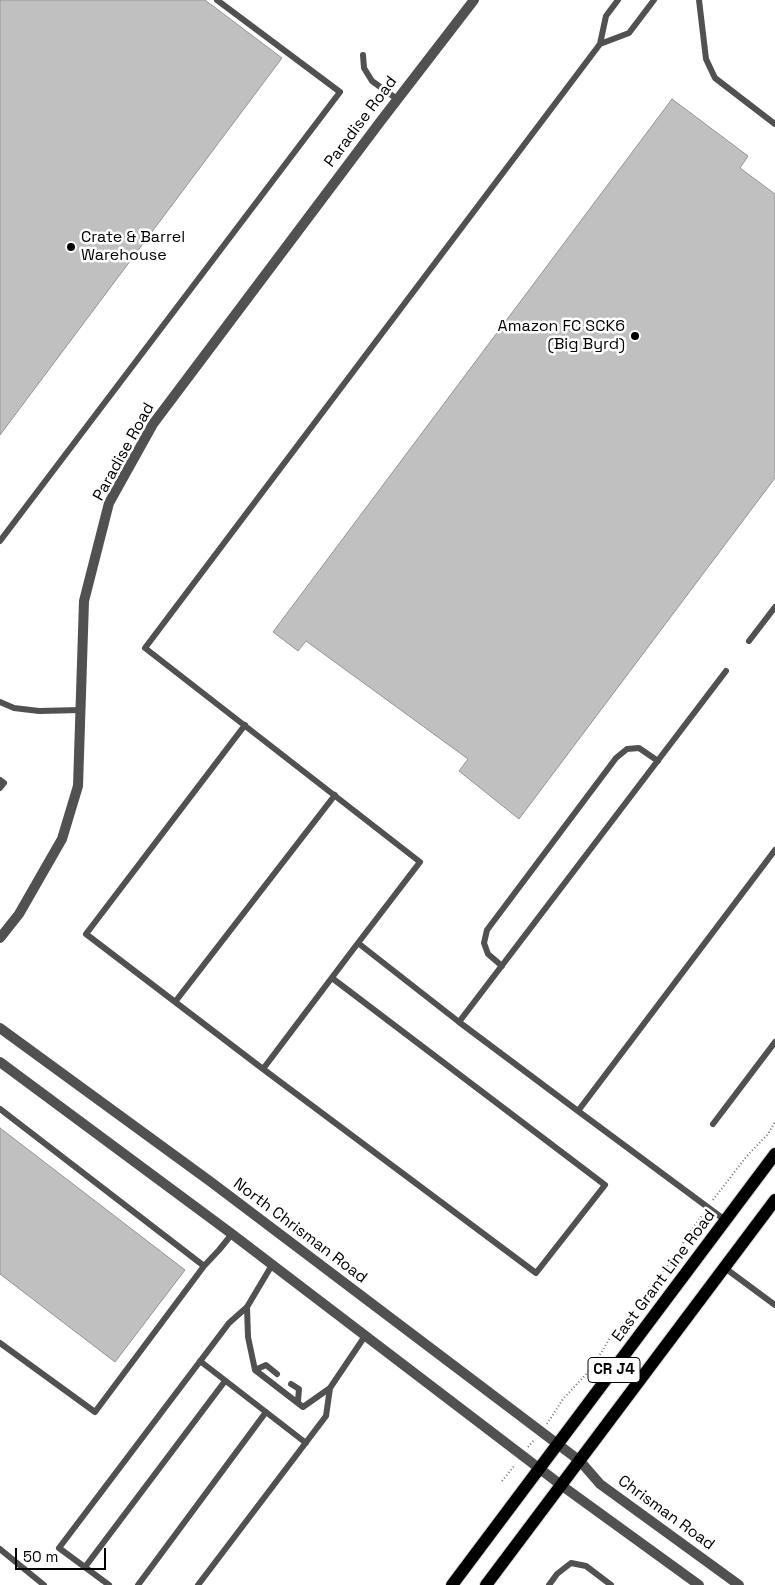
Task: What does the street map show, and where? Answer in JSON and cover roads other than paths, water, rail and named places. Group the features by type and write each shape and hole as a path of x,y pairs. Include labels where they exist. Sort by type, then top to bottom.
{"main road":[{"name":"East Grant Line Road","path":"452,1585 775,1154"},
{"name":"CR J4","path":"486,1585 775,1200"}],"street":[{"name":"Paradise Road","path":"0,938 19,914 62,839 78,786 84,602 109,504 153,424 397,99 474,0"},
{"name":"North Chrisman Road","path":"0,1028 219,1188 580,1461"},
{"path":"0,1062 272,1264 561,1485 699,1585"},
{"name":"Chrisman Road","path":"580,1461 600,1484 739,1585"}],"lane":[{"path":"0,542 340,92 217,0"},
{"path":"263,1069 420,862 145,648 600,44 606,16 618,0"},
{"path":"600,44 629,33 654,0"},
{"path":"698,0 706,59 715,78 775,124"},
{"path":"363,55 364,68 372,81 397,99"},
{"path":"748,641 775,607"},
{"path":"459,1022 726,671"},
{"path":"0,702 14,708 39,711 81,710"},
{"path":"245,726 86,934 263,1069 536,1272 604,1185 332,978"},
{"path":"502,966 488,954 484,943 487,930 616,758 627,749 639,748 658,761"},
{"path":"0,780 4,783 0,788"},
{"path":"175,1002 335,796"},
{"path":"578,1111 775,850"},
{"path":"358,943 459,1022 725,1220"},
{"path":"713,1124 775,1042"},
{"path":"0,1109 204,1266"},
{"path":"0,1343 95,1412 204,1266 232,1234"},
{"path":"109,1585 59,1548 229,1323 247,1307 272,1264"},
{"path":"725,1268 775,1305"},
{"path":"247,1307 248,1337 255,1370 304,1407 330,1388 365,1336"},
{"path":"200,1361 306,1442"},
{"path":"255,1370 266,1365 278,1374"},
{"path":"86,1568 225,1381"},
{"path":"292,1384 299,1389 298,1401"},
{"path":"198,1585 326,1416 330,1388"},
{"path":"138,1585 266,1412"},
{"path":"0,1549 44,1585"},
{"path":"549,1585 557,1574 571,1563 586,1566 611,1585"}],"place":[{"name":"Crate & Barrel Warehouse","path":"71,247"},
{"name":"Amazon FC SCK6 (Big Byrd)","path":"635,336"}]}
